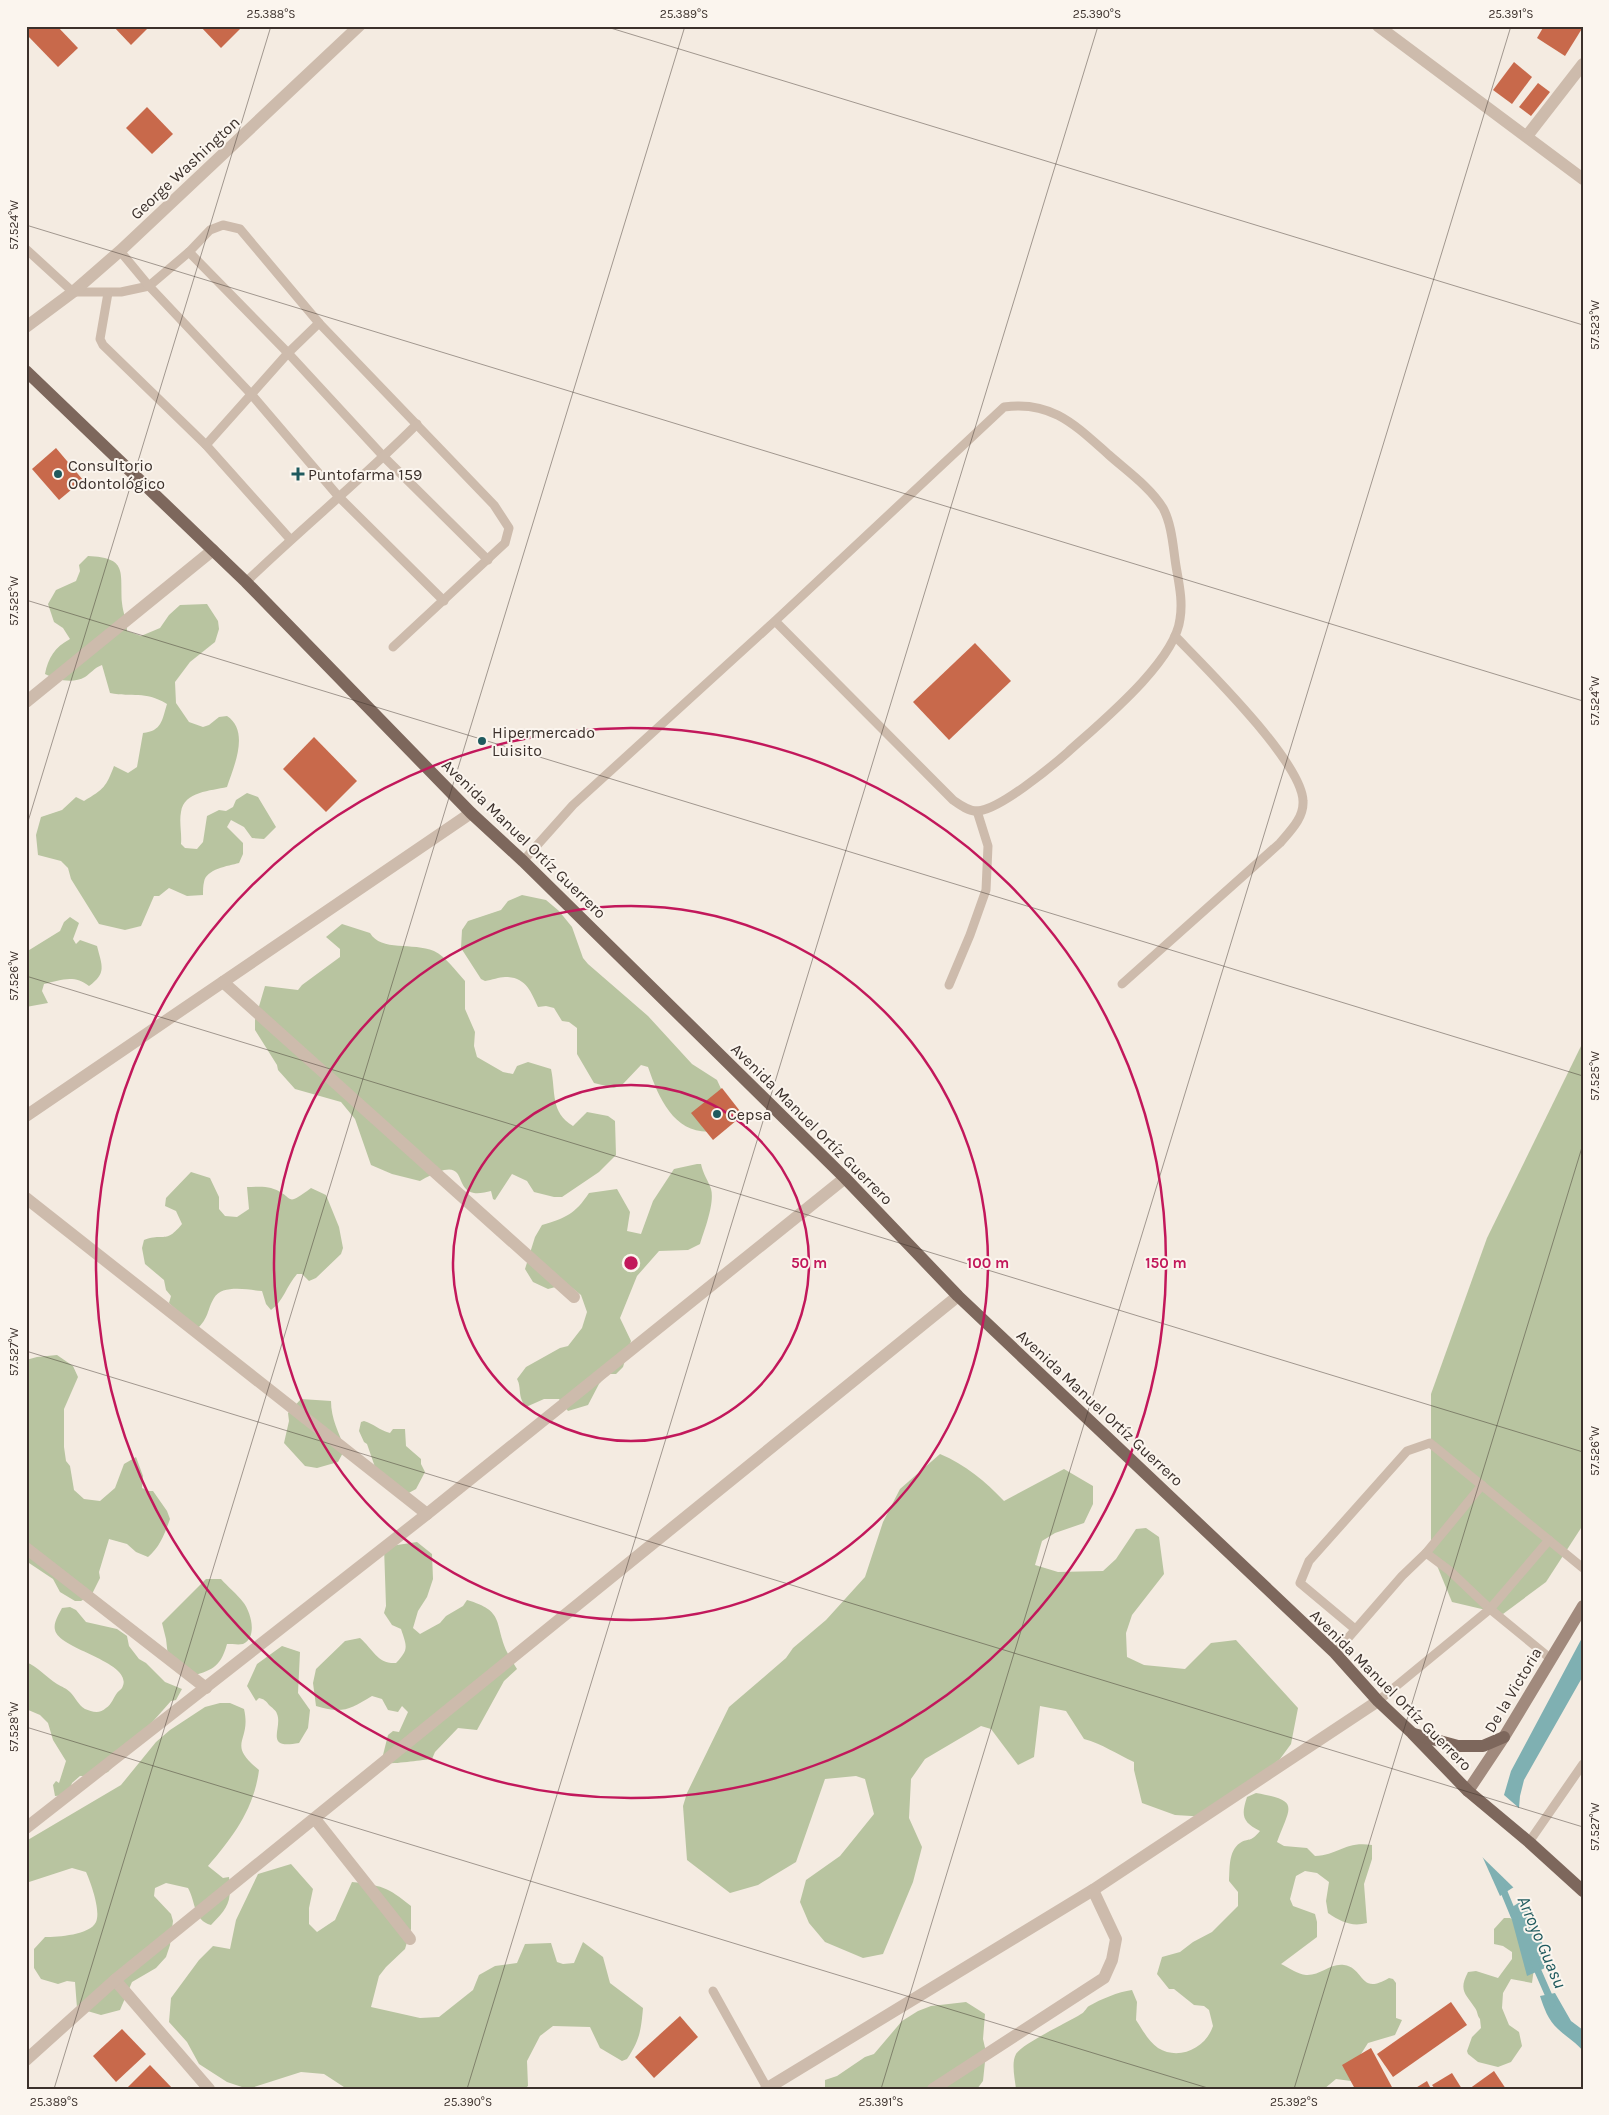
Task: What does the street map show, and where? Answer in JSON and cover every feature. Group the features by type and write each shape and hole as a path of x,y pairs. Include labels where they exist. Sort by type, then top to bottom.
{"main road":[{"name":"Avenida Manuel Ortíz Guerrero","path":"26,371 246,582 471,813 523,861 845,1178 958,1296 1335,1652 1378,1701 1468,1790 1583,1891"},
{"name":"De la Victoria","path":"1468,1790 1504,1737 1583,1606"},
{"path":"1412,1733 1458,1746 1483,1746 1504,1737"}],"street":[{"name":"George Washington","path":"26,327 73,292 120,252 359,26"},
{"path":"1378,26 1583,179"},
{"path":"1527,136 1583,64"},
{"path":"26,702 213,550"},
{"path":"26,1116 471,813"},
{"path":"223,982 574,1298"},
{"path":"26,1828 427,1514 845,1178"},
{"path":"26,1198 427,1514"},
{"path":"26,2060 114,1980 958,1296"},
{"path":"26,1548 206,1688"},
{"path":"767,2088 1093,1890 1378,1701"},
{"path":"315,1819 410,1938"},
{"path":"933,2089 1104,1978 1112,1960 1116,1939 1093,1890"},
{"path":"114,1980 209,2089"}],"lane":[{"path":"26,249 73,292 121,292 149,286 189,252 210,230 223,225 240,229 319,323 494,505 509,528 505,543 393,646"},
{"path":"120,252 149,286 251,394 339,497 444,601"},
{"path":"189,252 288,353 384,457 488,560"},
{"path":"108,293 100,339 103,345 206,445 290,539"},
{"path":"206,445 288,353 319,323"},
{"path":"523,861 573,805 775,621 1004,407 1018,405 1038,407 1054,412 1080,429 1147,488 1163,508 1170,528 1181,602 1180,620 1167,653 1100,724 1047,771 994,806 977,811 967,809 953,800 775,621"},
{"path":"246,582 290,539 384,457 417,424"},
{"path":"1122,984 1280,843 1300,818 1304,803 1302,788 1260,726 1175,636"},
{"path":"949,984 970,935 986,890 988,846 977,811"},
{"path":"1354,1629 1300,1582 1309,1561 1407,1451 1430,1443 1583,1568"},
{"path":"1335,1652 1402,1576 1426,1554 1482,1486"},
{"path":"1378,1701 1490,1609 1549,1540"},
{"path":"1426,1554 1450,1571 1490,1609 1551,1659"},
{"path":"1529,1842 1583,1764"},
{"path":"713,1992 767,2088"}],"green space":[{"path":"88,556 110,560 116,563 119,568 127,631 141,636 160,628 169,615 180,605 207,604 218,621 219,629 215,642 190,662 175,682 176,703 189,722 203,727 219,717 227,716 234,722 238,730 238,749 227,787 199,793 187,800 183,805 180,816 181,844 185,848 197,849 203,842 207,816 219,810 226,811 233,807 236,800 247,793 258,797 276,827 264,839 252,838 244,827 231,820 227,827 243,843 243,854 239,863 218,869 209,874 204,882 203,895 187,896 169,888 159,896 154,896 141,926 125,930 99,924 71,879 68,868 61,861 38,855 36,835 41,817 62,810 76,797 84,801 96,793 104,787 114,766 128,773 137,767 143,733 158,727 167,704 152,697 110,693 102,665 85,677 70,681 45,674 53,654 70,639 63,628 54,622 48,604 56,590 76,581 80,571 79,565"},
{"path":"522,895 546,900 559,911 572,927 583,958 588,964 648,1016 692,1064 717,1080 723,1093 728,1126 726,1129 710,1132 696,1130 684,1125 666,1107 648,1067 641,1065 622,1085 614,1088 594,1083 577,1054 577,1028 569,1022 562,1021 554,1008 538,1007 527,986 518,980 505,977 485,981 481,979 461,948 462,930 468,921 501,910 508,901"},
{"path":"70,917 79,923 73,939 76,944 80,940 97,946 102,969 101,973 89,986 73,979 44,984 42,991 48,1003 26,1007 26,952 60,931 64,922"},
{"path":"342,924 370,933 382,943 426,948 443,957 465,981 465,1009 475,1032 474,1046 477,1057 503,1072 513,1074 517,1066 528,1062 551,1069 557,1108 573,1126 587,1112 608,1116 615,1121 616,1155 599,1172 562,1197 534,1192 527,1181 512,1174 495,1200 491,1191 474,1193 467,1190 458,1174 454,1171 447,1170 436,1173 420,1181 392,1174 371,1165 355,1119 341,1102 295,1089 278,1070 277,1065 255,1030 255,1020 265,986 298,990 340,957 340,949 326,937"},
{"path":"1583,1042 1583,1525 1546,1582 1503,1614 1452,1602 1431,1551 1431,1394 1487,1238"},
{"path":"701,1164 712,1195 709,1217 700,1244 688,1250 659,1251 637,1276 620,1318 631,1341 623,1367 616,1374 608,1374 599,1384 588,1405 568,1411 559,1399 544,1399 526,1407 523,1403 517,1379 526,1367 560,1348 568,1346 582,1328 587,1312 581,1295 571,1287 563,1285 548,1289 533,1282 525,1269 535,1237 542,1225 558,1220 574,1211 589,1193 617,1189 630,1212 627,1231 641,1234 653,1201 674,1169"},
{"path":"191,1172 210,1178 219,1197 219,1209 225,1216 237,1217 249,1209 247,1187 271,1188 290,1199 296,1198 311,1188 326,1195 339,1227 343,1248 341,1254 316,1278 309,1281 302,1274 297,1274 279,1303 271,1310 266,1304 262,1291 229,1289 223,1291 214,1298 206,1318 197,1329 169,1303 171,1296 166,1290 164,1280 145,1264 142,1248 144,1240 168,1236 182,1224 176,1211 165,1206 166,1198"},
{"path":"57,1355 73,1366 78,1377 64,1409 64,1447 66,1461 70,1466 74,1490 84,1499 100,1501 115,1488 124,1464 136,1457 143,1476 142,1488 153,1491 167,1511 170,1519 159,1544 148,1557 136,1552 127,1544 109,1539 99,1572 100,1578 92,1594 81,1601 75,1601 60,1592 53,1579 26,1561 26,1360"},
{"path":"301,1399 331,1401 334,1420 345,1449 338,1462 317,1468 305,1466 284,1443 289,1421 288,1413"},
{"path":"364,1421 390,1433 393,1429 405,1429 406,1446 421,1459 425,1472 416,1489 405,1495 375,1467 367,1444 364,1442 359,1431 361,1422"},
{"path":"940,1454 975,1474 1004,1501 1064,1469 1093,1486 1093,1504 1084,1523 1055,1533 1042,1541 1035,1565 1058,1572 1103,1571 1116,1559 1136,1529 1146,1528 1159,1537 1164,1574 1132,1615 1126,1633 1127,1657 1144,1665 1185,1669 1211,1643 1236,1640 1298,1708 1291,1744 1280,1759 1208,1817 1175,1815 1142,1803 1134,1770 1134,1762 1103,1746 1084,1739 1066,1711 1040,1706 1034,1757 1018,1765 991,1729 981,1726 925,1759 911,1779 909,1818 922,1847 913,1882 883,1954 863,1958 825,1942 809,1923 800,1902 806,1880 840,1856 874,1814 865,1779 856,1776 825,1779 796,1862 758,1885 730,1893 687,1860 683,1806 687,1793 729,1707 786,1658 793,1648 826,1620 865,1577 883,1522 900,1489"},
{"path":"417,1542 432,1554 433,1579 427,1597 418,1611 413,1628 420,1634 440,1623 446,1616 463,1606 467,1600 479,1604 493,1614 496,1619 507,1652 517,1669 504,1681 477,1730 458,1728 435,1752 432,1759 381,1763 388,1735 393,1731 399,1732 408,1712 402,1706 398,1712 388,1710 382,1699 372,1696 357,1705 345,1709 332,1710 316,1706 313,1683 316,1669 345,1641 360,1638 376,1655 390,1663 396,1663 403,1654 406,1648 401,1629 392,1625 384,1613 386,1606 384,1547"},
{"path":"206,1579 221,1579 241,1599 246,1606 252,1630 248,1641 243,1644 227,1644 221,1659 214,1667 189,1677 169,1665 162,1623"},
{"path":"70,1607 76,1610 86,1622 117,1629 127,1636 129,1646 139,1659 146,1663 165,1682 182,1689 176,1700 171,1701 108,1772 97,1776 80,1776 72,1783 68,1795 55,1796 53,1785 56,1781 59,1783 66,1761 53,1740 48,1723 40,1715 26,1709 26,1662 72,1694 83,1708 93,1712 104,1710 110,1705 117,1692 122,1688 123,1679 118,1671 108,1663 69,1644 60,1637 55,1630 56,1622 62,1608"},
{"path":"282,1646 300,1652 298,1693 310,1710 308,1728 299,1743 288,1744 278,1741 276,1711 264,1700 259,1698 256,1701 247,1686 257,1664"},
{"path":"220,1703 230,1703 244,1709 246,1720 241,1747 249,1761 259,1770 252,1797 241,1822 208,1866 223,1878 229,1877 230,1893 228,1904 211,1925 205,1923 198,1915 188,1888 166,1883 155,1888 154,1896 171,1914 173,1921 170,1945 166,1957 156,1968 132,1982 120,2010 101,2015 77,2008 75,1982 67,1981 58,1984 41,1979 34,1968 34,1949 45,1937 73,1934 93,1926 96,1922 97,1911 93,1890 86,1872 72,1868 26,1883 26,1841 121,1785 156,1742 170,1730 205,1707"},
{"path":"1256,1793 1280,1799 1286,1803 1288,1813 1277,1842 1284,1846 1307,1848 1315,1856 1331,1853 1348,1846 1372,1845 1372,1859 1364,1884 1367,1923 1347,1923 1328,1913 1326,1901 1329,1882 1317,1873 1305,1871 1296,1876 1290,1899 1293,1906 1315,1914 1317,1937 1281,1964 1306,1975 1316,1974 1334,1966 1344,1965 1351,1967 1367,1983 1372,1984 1389,1978 1393,1979 1396,1983 1396,2018 1402,2020 1395,2035 1368,2043 1361,2054 1351,2081 1336,2079 1324,2089 1016,2089 1014,2062 1016,2054 1020,2049 1082,2013 1089,2006 1121,1992 1132,1990 1137,2002 1136,2020 1149,2039 1158,2048 1166,2052 1183,2053 1204,2041 1213,2026 1209,2010 1204,2006 1194,2005 1174,1989 1169,1989 1157,1974 1162,1957 1180,1952 1193,1942 1212,1932 1238,1906 1238,1892 1229,1881 1230,1860 1236,1846 1243,1841 1254,1838 1260,1831 1246,1821 1244,1817 1247,1797"},
{"path":"291,1864 313,1889 309,1908 309,1924 317,1932 335,1920 352,1882 383,1888 411,1906 411,1929 405,1949 379,1976 371,2007 420,2018 439,2017 473,1990 479,1975 495,1966 517,1963 525,1944 551,1943 557,1962 563,1964 574,1963 583,1942 603,1957 610,1983 643,2008 635,2046 627,2059 622,2061 600,2048 590,2027 553,2026 540,2036 527,2061 528,2086 524,2089 347,2089 324,2074 301,2072 248,2089 227,2082 199,2064 187,2042 169,2022 171,1998 199,1960 213,1946 230,1949 236,1920 258,1874"},
{"path":"1504,1918 1510,1918 1526,1927 1534,1968 1532,1983 1511,1979 1503,1993 1502,2008 1509,2025 1519,2032 1522,2046 1511,2062 1498,2067 1478,2062 1468,2054 1467,2051 1472,2037 1481,2028 1476,2009 1463,1988 1468,1972 1476,1971 1498,1978 1512,1959 1512,1952 1503,1946 1494,1944 1494,1929"},
{"path":"966,2002 985,2014 983,2039 986,2052 983,2081 977,2089 825,2089 825,2080 837,2076 865,2057 874,2054 902,2021 918,2011 931,2006"}],"water":[{"path":"1583,1636 1583,1676 1524,1780 1519,1808 1504,1795 1511,1771"},
{"path":"1479,1849 1520,1883 1500,1896"},
{"path":"1523,1900 1552,1965 1527,1976 1509,1909"},
{"path":"1555,1993 1571,2021 1583,2030 1583,2051 1561,2032 1547,2014 1540,1996"}],"pier":[{"path":"1478,1847 1481,1847 1521,1881 1522,1884 1515,1889 1479,1854"}],"building":[{"path":"26,26 57,26 78,48 58,67 26,34"},
{"path":"113,26 150,26 131,45"},
{"path":"200,26 243,26 221,48"},
{"path":"1544,26 1583,27 1565,56 1537,38"},
{"path":"1514,62 1532,77 1512,104 1493,90"},
{"path":"1538,83 1550,92 1531,116 1519,107"},
{"path":"147,107 173,134 152,154 126,128"},
{"name":"Consultorio Odontológico","path":"56,448 83,480 59,500 32,469"},
{"path":"975,643 1011,681 949,740 913,702"},
{"path":"314,737 357,781 326,812 283,769"},
{"name":"Cepsa","path":"722,1088 743,1115 713,1140 691,1113"},
{"path":"1451,2002 1467,2025 1393,2077 1377,2054"},
{"path":"680,2016 698,2037 654,2078 635,2057"},
{"path":"122,2029 146,2054 116,2082 93,2056"},
{"path":"1371,2048 1393,2089 1355,2089 1342,2065"},
{"path":"150,2065 173,2089 126,2089"},
{"path":"1494,2071 1506,2089 1469,2089"},
{"path":"1452,2073 1462,2089 1435,2089 1432,2085"},
{"path":"1427,2081 1431,2089 1414,2089"}],"waterway":[{"name":"Arroyo Guasu","path":"1502,1887 1514,1916"},
{"name":"Arroyo Guasu","path":"1534,1962 1552,2003"}],"place":[{"name":"Consultorio Odontológico","path":"58,474"},
{"name":"Puntofarma 159","path":"298,474"},
{"name":"Hipermercado Luisito","path":"482,741"},
{"name":"Cepsa","path":"717,1114"}]}
